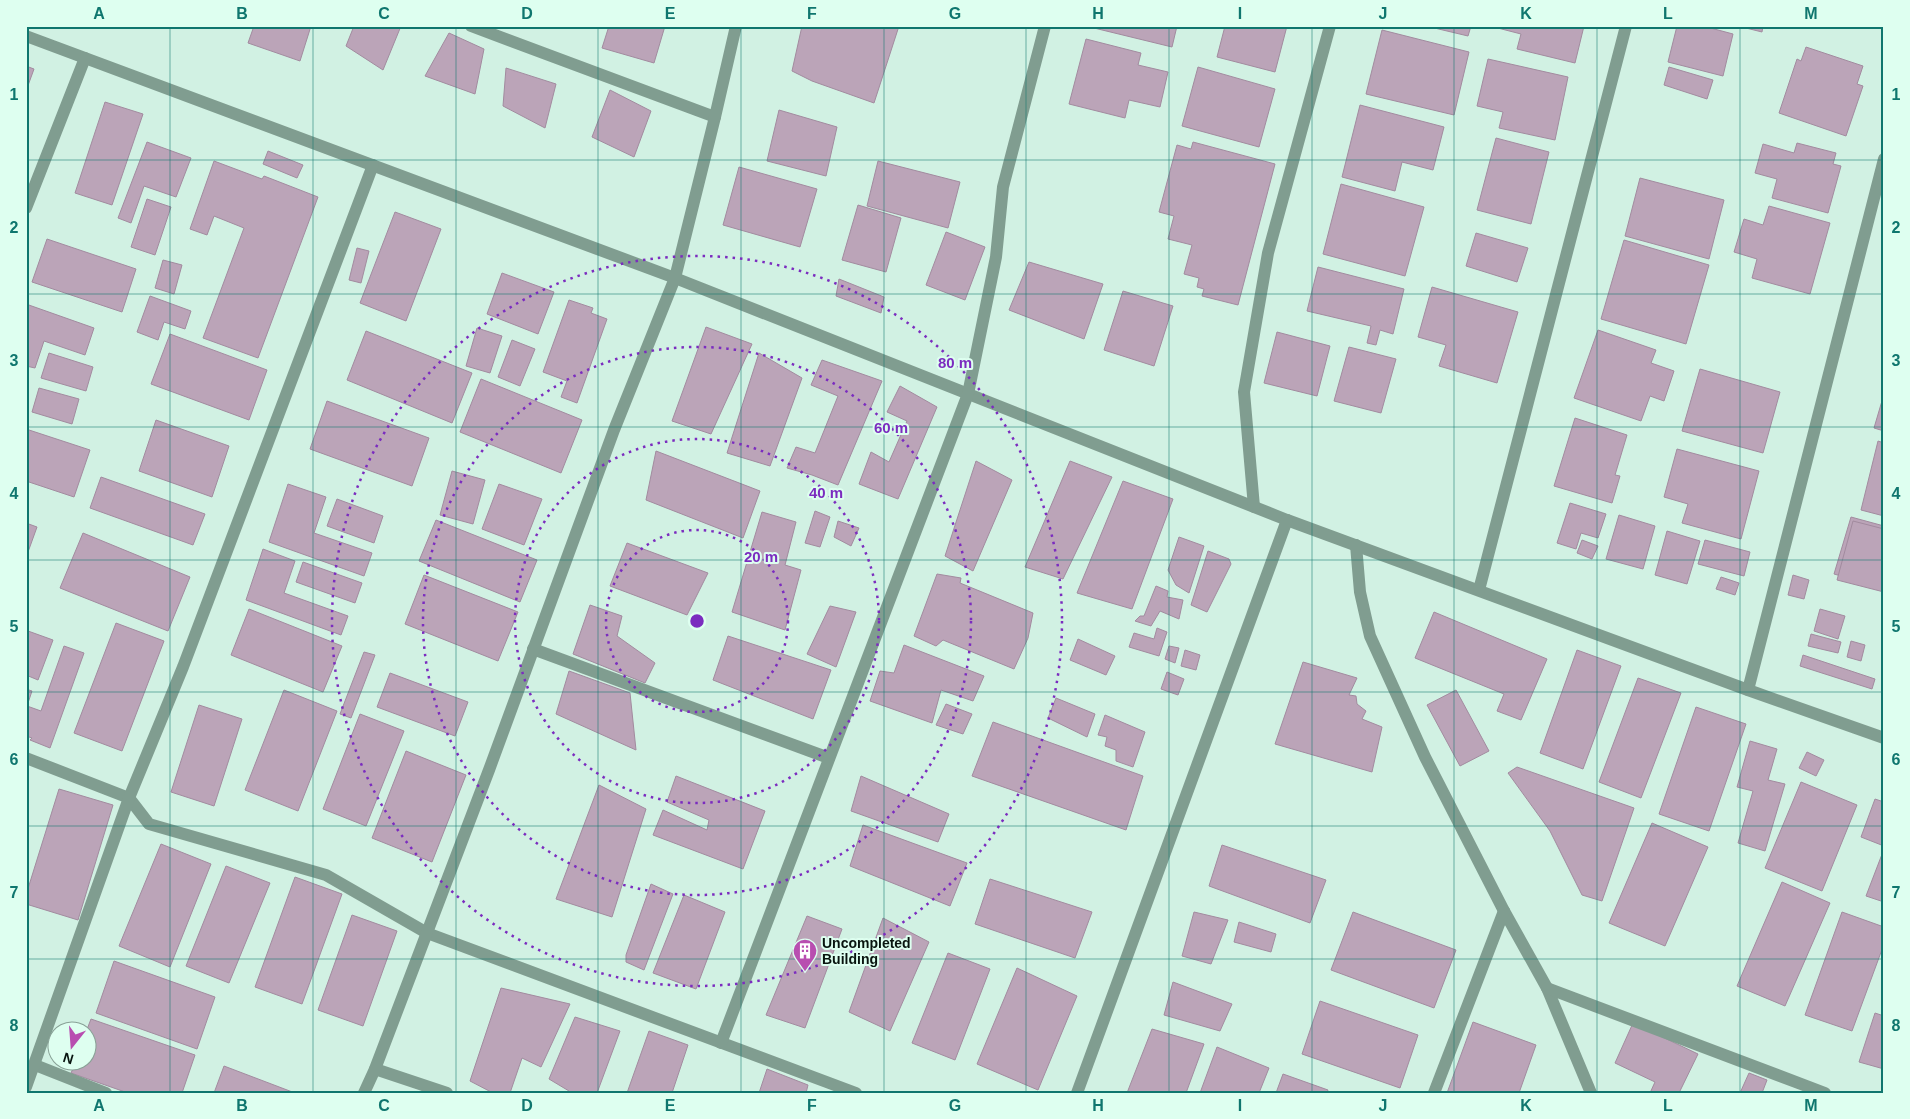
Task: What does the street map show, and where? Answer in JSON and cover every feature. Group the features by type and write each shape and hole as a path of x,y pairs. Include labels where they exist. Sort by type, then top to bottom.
{"street":[{"path":"471,26 715,117"},
{"path":"364,1093 375,1069 490,770 614,430 675,278 736,26"},
{"path":"720,1043 968,394 996,257 1003,187 1045,26"},
{"path":"1254,507 1244,392 1268,253 1330,26"},
{"path":"1479,590 1626,26"},
{"path":"26,36 675,278 1287,520 1748,690 1884,738"},
{"path":"26,208 85,58"},
{"path":"1748,690 1884,159"},
{"path":"26,1087 129,798 183,668 373,165"},
{"path":"1077,1093 1287,520"},
{"path":"1356,545 1360,592 1370,636 1425,757 1504,911 1547,988 1591,1093"},
{"path":"533,649 829,758"},
{"path":"26,758 129,798 149,824 326,875 427,933 856,1093"},
{"path":"1434,1093 1504,911"},
{"path":"1547,988 1825,1093"},
{"path":"35,1065 106,1093"},
{"path":"375,1069 447,1093"}],"building":[{"path":"254,26 311,26 300,61 248,43"},
{"path":"354,26 401,26 383,70 346,46"},
{"path":"609,26 665,26 654,63 602,48"},
{"path":"802,26 899,26 874,103 812,81 792,71"},
{"path":"1094,26 1177,26 1172,47 1094,28"},
{"path":"1225,26 1287,26 1275,72 1217,57"},
{"path":"1426,26 1471,26 1468,36"},
{"path":"1490,26 1584,26 1575,63 1517,49 1521,34"},
{"path":"1677,26 1703,26 1733,34 1723,76 1668,62"},
{"path":"1738,26 1763,26 1762,32"},
{"path":"1382,30 1469,52 1454,115 1366,94"},
{"path":"449,33 484,49 475,94 425,76"},
{"path":"1086,39 1141,53 1138,65 1168,72 1160,107 1129,100 1125,118 1069,104"},
{"path":"1806,47 1863,66 1857,84 1863,86 1846,136 1779,113 1797,59 1801,61"},
{"path":"1488,59 1568,77 1555,140 1499,128 1503,112 1477,106"},
{"path":"26,66 34,69 26,91"},
{"path":"1198,67 1275,89 1259,147 1182,126"},
{"path":"1669,67 1713,80 1707,99 1664,85"},
{"path":"506,68 556,84 545,128 503,106"},
{"path":"610,90 651,111 634,157 592,137"},
{"path":"105,102 143,114 112,205 75,193"},
{"path":"1360,105 1444,127 1433,170 1402,162 1395,191 1342,177"},
{"path":"779,110 837,127 826,176 767,161"},
{"path":"1496,138 1549,152 1531,224 1477,210"},
{"path":"147,142 191,158 176,197 144,186 131,223 118,218"},
{"path":"1193,142 1275,164 1238,305 1202,296 1204,289 1197,287 1199,278 1184,274 1192,245 1168,239 1174,216 1159,212 1177,145 1191,149"},
{"path":"1797,143 1836,153 1833,164 1841,166 1828,213 1772,198 1777,179 1755,173 1763,144 1794,153"},
{"path":"268,151 303,165 297,178 263,164"},
{"path":"214,161 262,179 264,176 318,197 258,358 203,338 244,228 214,216 207,235 190,229"},
{"path":"878,161 960,182 948,228 867,206"},
{"path":"739,167 817,189 800,247 723,225"},
{"path":"1640,178 1724,200 1709,259 1625,236"},
{"path":"1341,184 1424,207 1405,276 1323,254"},
{"path":"147,199 171,207 155,255 131,247"},
{"path":"858,205 901,218 886,272 842,260"},
{"path":"1769,206 1830,223 1810,294 1752,278 1757,259 1734,252 1744,219 1763,225"},
{"path":"395,212 441,229 406,321 360,303"},
{"path":"946,232 985,247 965,300 926,285"},
{"path":"1476,233 1528,248 1517,282 1466,266"},
{"path":"47,239 136,269 122,312 32,282"},
{"path":"1624,240 1709,265 1686,344 1601,319"},
{"path":"357,248 369,251 361,283 349,280"},
{"path":"163,260 182,265 174,294 155,288"},
{"path":"1029,262 1103,284 1084,339 1009,310"},
{"path":"1318,267 1404,289 1393,334 1380,330 1376,345 1367,343 1371,326 1307,311"},
{"path":"502,273 554,292 538,334 487,314"},
{"path":"839,279 884,297 881,313 836,296"},
{"path":"1432,287 1518,312 1497,383 1439,366 1446,345 1418,337"},
{"path":"1123,291 1173,306 1154,366 1104,350"},
{"path":"150,296 191,311 185,329 164,322 158,340 137,332"},
{"path":"569,300 593,308 591,313 607,319 577,403 561,397 567,381 543,372"},
{"path":"26,304 94,328 85,355 44,341 35,368 26,366"},
{"path":"706,327 752,344 711,434 672,421"},
{"path":"477,328 502,336 490,373 466,366"},
{"path":"1598,330 1656,350 1651,363 1674,371 1664,401 1650,396 1641,421 1574,398"},
{"path":"366,331 472,373 452,423 347,380"},
{"path":"1277,332 1330,346 1317,396 1264,383"},
{"path":"170,334 267,370 249,420 151,384"},
{"path":"512,340 535,349 520,386 498,377"},
{"path":"1349,347 1396,359 1381,413 1334,401"},
{"path":"49,353 93,367 86,391 41,378"},
{"path":"759,353 802,378 770,466 727,453"},
{"path":"822,360 882,381 838,485 787,468 796,447 815,453 838,396 811,385"},
{"path":"1700,369 1780,392 1763,453 1682,431"},
{"path":"481,379 582,420 561,473 460,432"},
{"path":"900,386 937,407 898,499 859,484 871,452 889,462 907,421 887,412"},
{"path":"39,388 79,399 72,424 32,412"},
{"path":"1884,394 1884,431 1874,428"},
{"path":"327,401 429,438 412,486 310,449"},
{"path":"1575,418 1627,435 1615,475 1620,476 1612,503 1554,486"},
{"path":"156,420 229,446 212,497 139,471"},
{"path":"26,429 90,450 74,497 26,481"},
{"path":"1878,441 1884,443 1884,516 1861,510"},
{"path":"1677,449 1759,471 1741,539 1682,523 1688,504 1664,497"},
{"path":"656,451 760,491 743,538 646,500"},
{"path":"976,461 1012,480 973,571 945,556"},
{"path":"1070,461 1112,477 1063,579 1025,567"},
{"path":"452,471 485,480 473,524 440,515"},
{"path":"101,477 205,514 193,545 90,508"},
{"path":"1123,481 1173,499 1132,609 1077,593"},
{"path":"288,484 326,497 314,533 372,553 364,576 269,542"},
{"path":"499,484 542,499 524,545 482,529"},
{"path":"337,499 383,516 374,543 327,526"},
{"path":"1570,503 1606,514 1598,538 1581,533 1576,549 1557,543"},
{"path":"815,511 830,517 820,547 805,543"},
{"path":"762,512 796,522 785,565 801,570 785,630 732,612"},
{"path":"1619,515 1655,526 1643,569 1606,559"},
{"path":"1851,517 1884,526 1884,588 1834,574"},
{"path":"436,520 537,560 520,602 419,561"},
{"path":"838,521 859,528 851,546 834,537"},
{"path":"1853,521 1884,529 1884,592 1837,580"},
{"path":"26,523 37,527 28,552 26,551"},
{"path":"1667,531 1700,541 1687,584 1655,575"},
{"path":"83,533 190,577 168,631 60,588"},
{"path":"1179,537 1204,546 1189,593 1176,585 1168,570"},
{"path":"1582,540 1598,546 1592,559 1577,553"},
{"path":"1705,540 1750,552 1744,576 1698,564"},
{"path":"627,543 708,573 687,615 610,586"},
{"path":"263,549 295,561 284,593 348,616 341,635 246,600"},
{"path":"1208,551 1229,559 1231,564 1207,612 1191,605"},
{"path":"303,562 362,583 355,603 296,582"},
{"path":"937,574 961,578 960,583 1033,613 1028,638 1014,669 943,640 936,646 914,636"},
{"path":"424,575 518,612 498,661 405,624"},
{"path":"1793,575 1809,580 1804,599 1788,595"},
{"path":"1721,577 1739,583 1735,595 1716,589"},
{"path":"1156,586 1168,591 1167,597 1183,600 1179,619 1160,611 1151,626 1135,621 1140,616 1144,616"},
{"path":"590,605 622,616 617,636 655,663 645,683 573,654"},
{"path":"830,606 856,612 836,667 807,654"},
{"path":"249,609 342,646 323,692 231,655"},
{"path":"1820,609 1845,616 1838,639 1814,631"},
{"path":"1434,612 1547,659 1521,720 1497,711 1504,694 1415,658"},
{"path":"116,623 164,641 122,751 74,733"},
{"path":"1157,628 1167,632 1159,656 1129,647 1134,633 1154,639"},
{"path":"28,631 53,640 38,680 26,675 26,636"},
{"path":"1811,634 1841,642 1838,653 1808,646"},
{"path":"728,636 831,670 813,719 713,680"},
{"path":"1078,639 1115,656 1106,675 1070,660"},
{"path":"1851,641 1865,645 1861,661 1847,657"},
{"path":"904,645 984,676 973,701 941,690 932,723 870,701 880,671 894,673"},
{"path":"64,646 84,653 50,748 30,740 32,738 26,736 26,689 32,691 27,706 41,711"},
{"path":"1169,646 1179,648 1175,663 1165,659"},
{"path":"1185,650 1200,655 1196,670 1181,666"},
{"path":"1577,650 1621,666 1583,769 1540,753"},
{"path":"364,652 375,655 351,718 340,714"},
{"path":"1803,655 1875,679 1872,689 1800,666"},
{"path":"1303,662 1357,678 1349,695 1356,696 1357,704 1366,711 1362,719 1382,727 1372,772 1275,744"},
{"path":"569,671 630,693 636,750 556,714"},
{"path":"1167,672 1184,679 1178,695 1161,689"},
{"path":"390,673 468,702 455,736 377,707"},
{"path":"1638,678 1681,693 1641,798 1599,782"},
{"path":"284,690 337,711 298,811 245,790"},
{"path":"1456,690 1489,751 1460,766 1427,705"},
{"path":"1056,698 1095,714 1087,737 1048,718"},
{"path":"946,704 972,714 963,734 936,725"},
{"path":"199,705 242,719 214,806 171,792"},
{"path":"1696,707 1746,724 1709,831 1659,814"},
{"path":"360,714 404,731 366,826 323,809"},
{"path":"1105,715 1145,732 1133,767 1116,761 1116,750 1105,746 1107,737 1098,735"},
{"path":"993,722 1143,776 1126,830 972,776"},
{"path":"1750,741 1777,749 1768,780 1785,784 1765,851 1738,843 1753,791 1737,787"},
{"path":"406,751 466,775 432,862 372,838"},
{"path":"1807,752 1824,760 1816,776 1799,768"},
{"path":"1517,767 1634,808 1602,901 1582,895 1550,831 1508,773"},
{"path":"676,776 765,811 743,869 653,835 663,810 707,830 709,820 667,802"},
{"path":"861,776 949,814 938,842 851,811"},
{"path":"1801,782 1857,805 1822,891 1765,868"},
{"path":"599,785 646,809 612,917 556,899"},
{"path":"59,789 113,805 78,920 26,904 26,895"},
{"path":"1875,799 1884,802 1884,846 1861,837"},
{"path":"1652,823 1708,847 1665,946 1609,923"},
{"path":"863,825 967,863 950,906 850,866"},
{"path":"161,844 211,864 170,967 119,946"},
{"path":"1222,845 1326,880 1310,923 1209,886"},
{"path":"1884,849 1884,902 1866,896"},
{"path":"226,866 270,883 229,983 186,966"},
{"path":"295,877 342,894 302,1004 255,987"},
{"path":"990,879 1092,912 1075,958 975,924"},
{"path":"1782,882 1830,903 1785,1006 1737,986"},
{"path":"651,884 673,894 644,970 626,962 626,955"},
{"path":"684,895 725,912 696,989 653,973"},
{"path":"1194,912 1228,920 1211,964 1182,956"},
{"path":"1353,912 1456,950 1434,1008 1331,970"},
{"path":"1842,912 1884,927 1884,944 1852,1031 1805,1015"},
{"path":"352,915 397,931 363,1026 318,1010"},
{"name":"Uncompleted Building","path":"807,916 842,929 805,1028 766,1015"},
{"path":"883,918 929,942 890,1031 849,1012"},
{"path":"1239,922 1276,934 1271,952 1234,942"},
{"path":"948,953 990,969 955,1060 912,1043"},
{"path":"114,961 215,997 197,1049 96,1013"},
{"path":"1017,968 1077,996 1038,1090 977,1064"},
{"path":"1173,982 1232,1004 1220,1031 1164,1015"},
{"path":"501,988 570,1004 541,1067 522,1058 510,1093 493,1093 470,1081"},
{"path":"1320,1001 1418,1035 1400,1088 1302,1054"},
{"path":"1875,1013 1884,1016 1884,1069 1859,1062"},
{"path":"575,1017 620,1031 597,1093 569,1093 569,1091 549,1079"},
{"path":"91,1019 195,1055 182,1093 128,1093 71,1073 98,1072 98,1022 90,1022"},
{"path":"1473,1022 1536,1045 1519,1093 1447,1093"},
{"path":"1633,1023 1698,1054 1679,1093 1650,1093 1655,1082 1615,1063"},
{"path":"1152,1029 1204,1044 1186,1093 1127,1093"},
{"path":"649,1031 688,1045 672,1093 627,1093"},
{"path":"1217,1047 1269,1068 1259,1093 1200,1093"},
{"path":"224,1066 295,1093 214,1093"},
{"path":"767,1069 808,1085 806,1093 759,1093"},
{"path":"1749,1073 1767,1080 1762,1093 1740,1093"},
{"path":"1283,1074 1328,1090 1327,1093 1276,1093"}],"place":[{"name":"Uncompleted Building","path":"805,972"}]}
